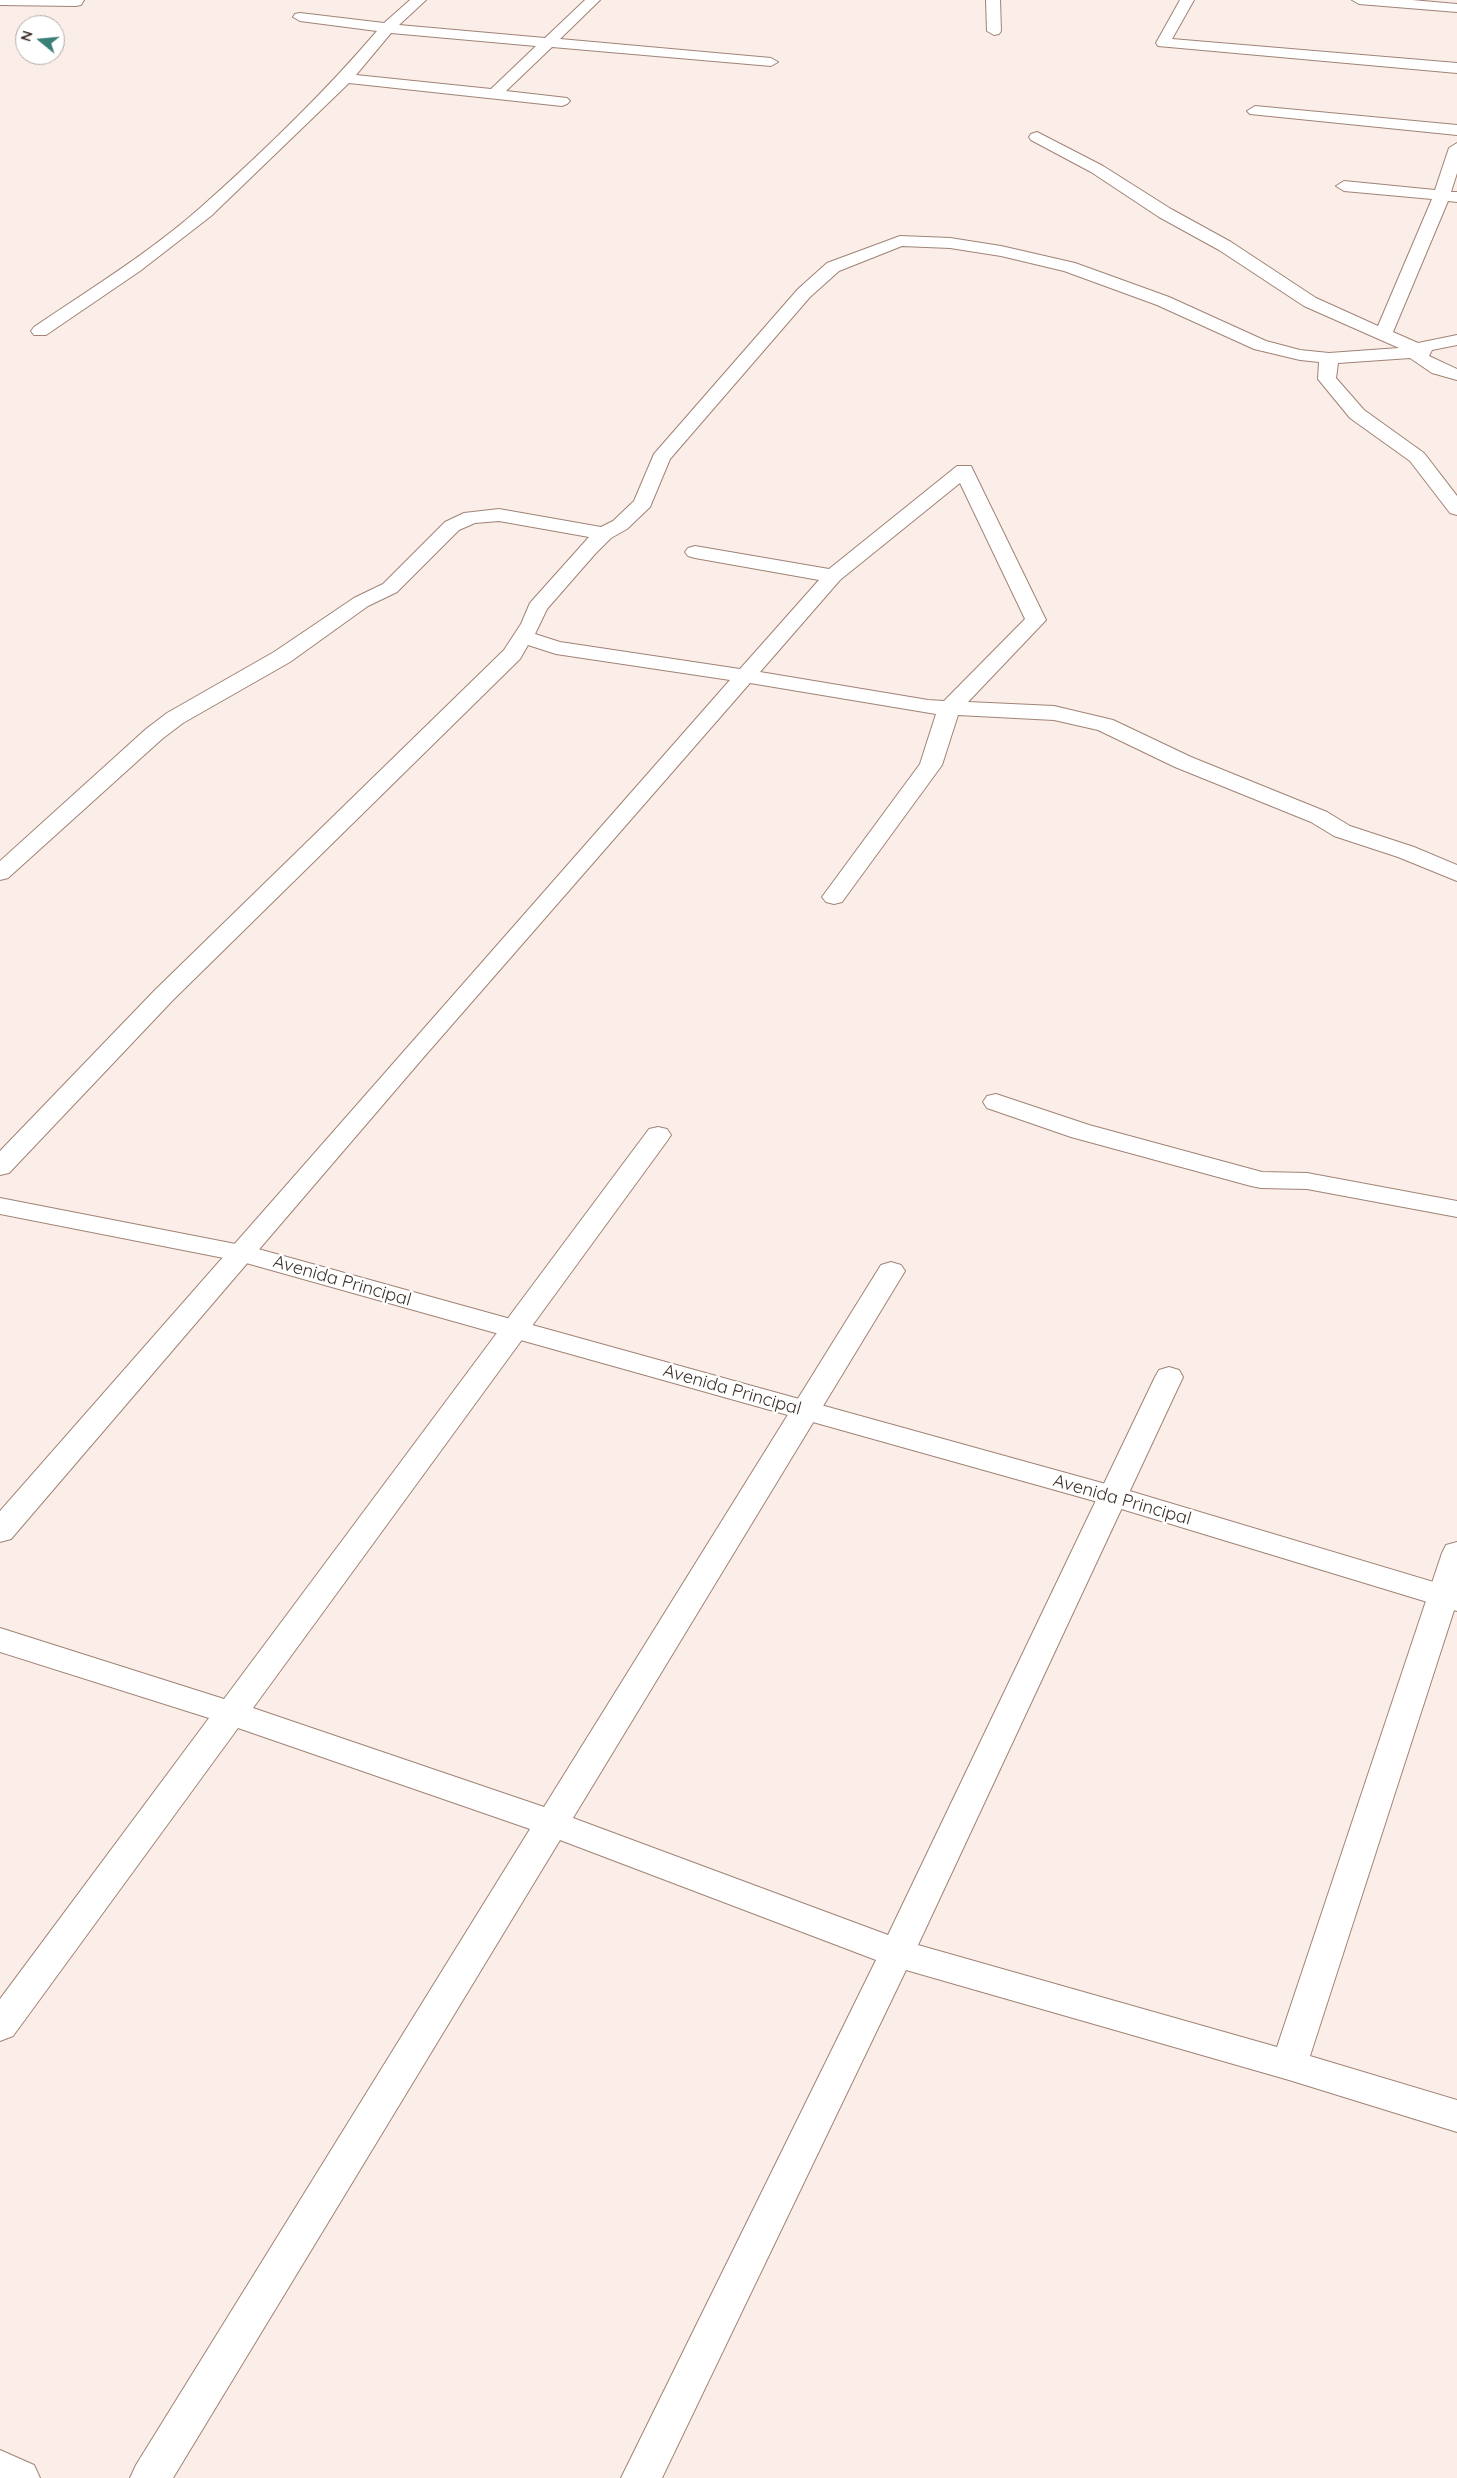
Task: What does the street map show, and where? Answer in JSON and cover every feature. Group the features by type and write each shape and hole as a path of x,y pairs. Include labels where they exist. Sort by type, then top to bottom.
{"street":[{"path":"0,1 77,0"},
{"path":"40,331 134,267 205,212 345,78 387,28 418,0"},
{"path":"494,94 593,0"},
{"path":"993,0 994,31"},
{"path":"1187,0 1163,43 1457,68"},
{"path":"1359,0 1457,8"},
{"path":"300,17 387,28 771,62"},
{"path":"345,78 562,101"},
{"path":"1255,111 1457,130"},
{"path":"1036,136 1097,169 1166,213 1225,246 1310,302 1422,352"},
{"path":"1383,334 1450,196 1457,148"},
{"path":"1344,186 1450,196"},
{"path":"0,1167 164,995 512,654 531,624 537,607 604,534 620,525 643,503 661,458 804,292 833,268 900,241 950,243 1001,251 1069,267 1163,301 1260,345 1300,355 1329,358 1422,352"},
{"path":"1457,340 1425,346 1418,358 1438,369 1457,375"},
{"path":"1329,358 1327,380 1356,414 1390,436 1417,457 1457,509"},
{"path":"0,1531 833,576 964,470 1036,620 949,708 931,765 834,897"},
{"path":"0,873 154,734 175,718 282,657 361,602 390,588 452,526 471,516 499,515 604,534"},
{"path":"695,552 833,576"},
{"path":"522,636 556,648 949,708 988,708 1054,714 1105,725 1183,762 1320,817 1342,831 1406,852 1457,874"},
{"path":"996,1102 1080,1131 1261,1180 1307,1182 1457,1209"},
{"path":"0,2026 658,1135"},
{"name":"Avenida Principal","path":"0,1206 241,1253 1113,1496 1450,1598"},
{"path":"150,2478 804,1410 891,1272"},
{"path":"641,2478 897,1953 1169,1377"},
{"path":"1288,2064 1450,1598 1457,1553"},
{"path":"0,1640 231,1713 552,1823 897,1953 1288,2064 1457,2116"},
{"path":"0,2469 20,2478"}]}
